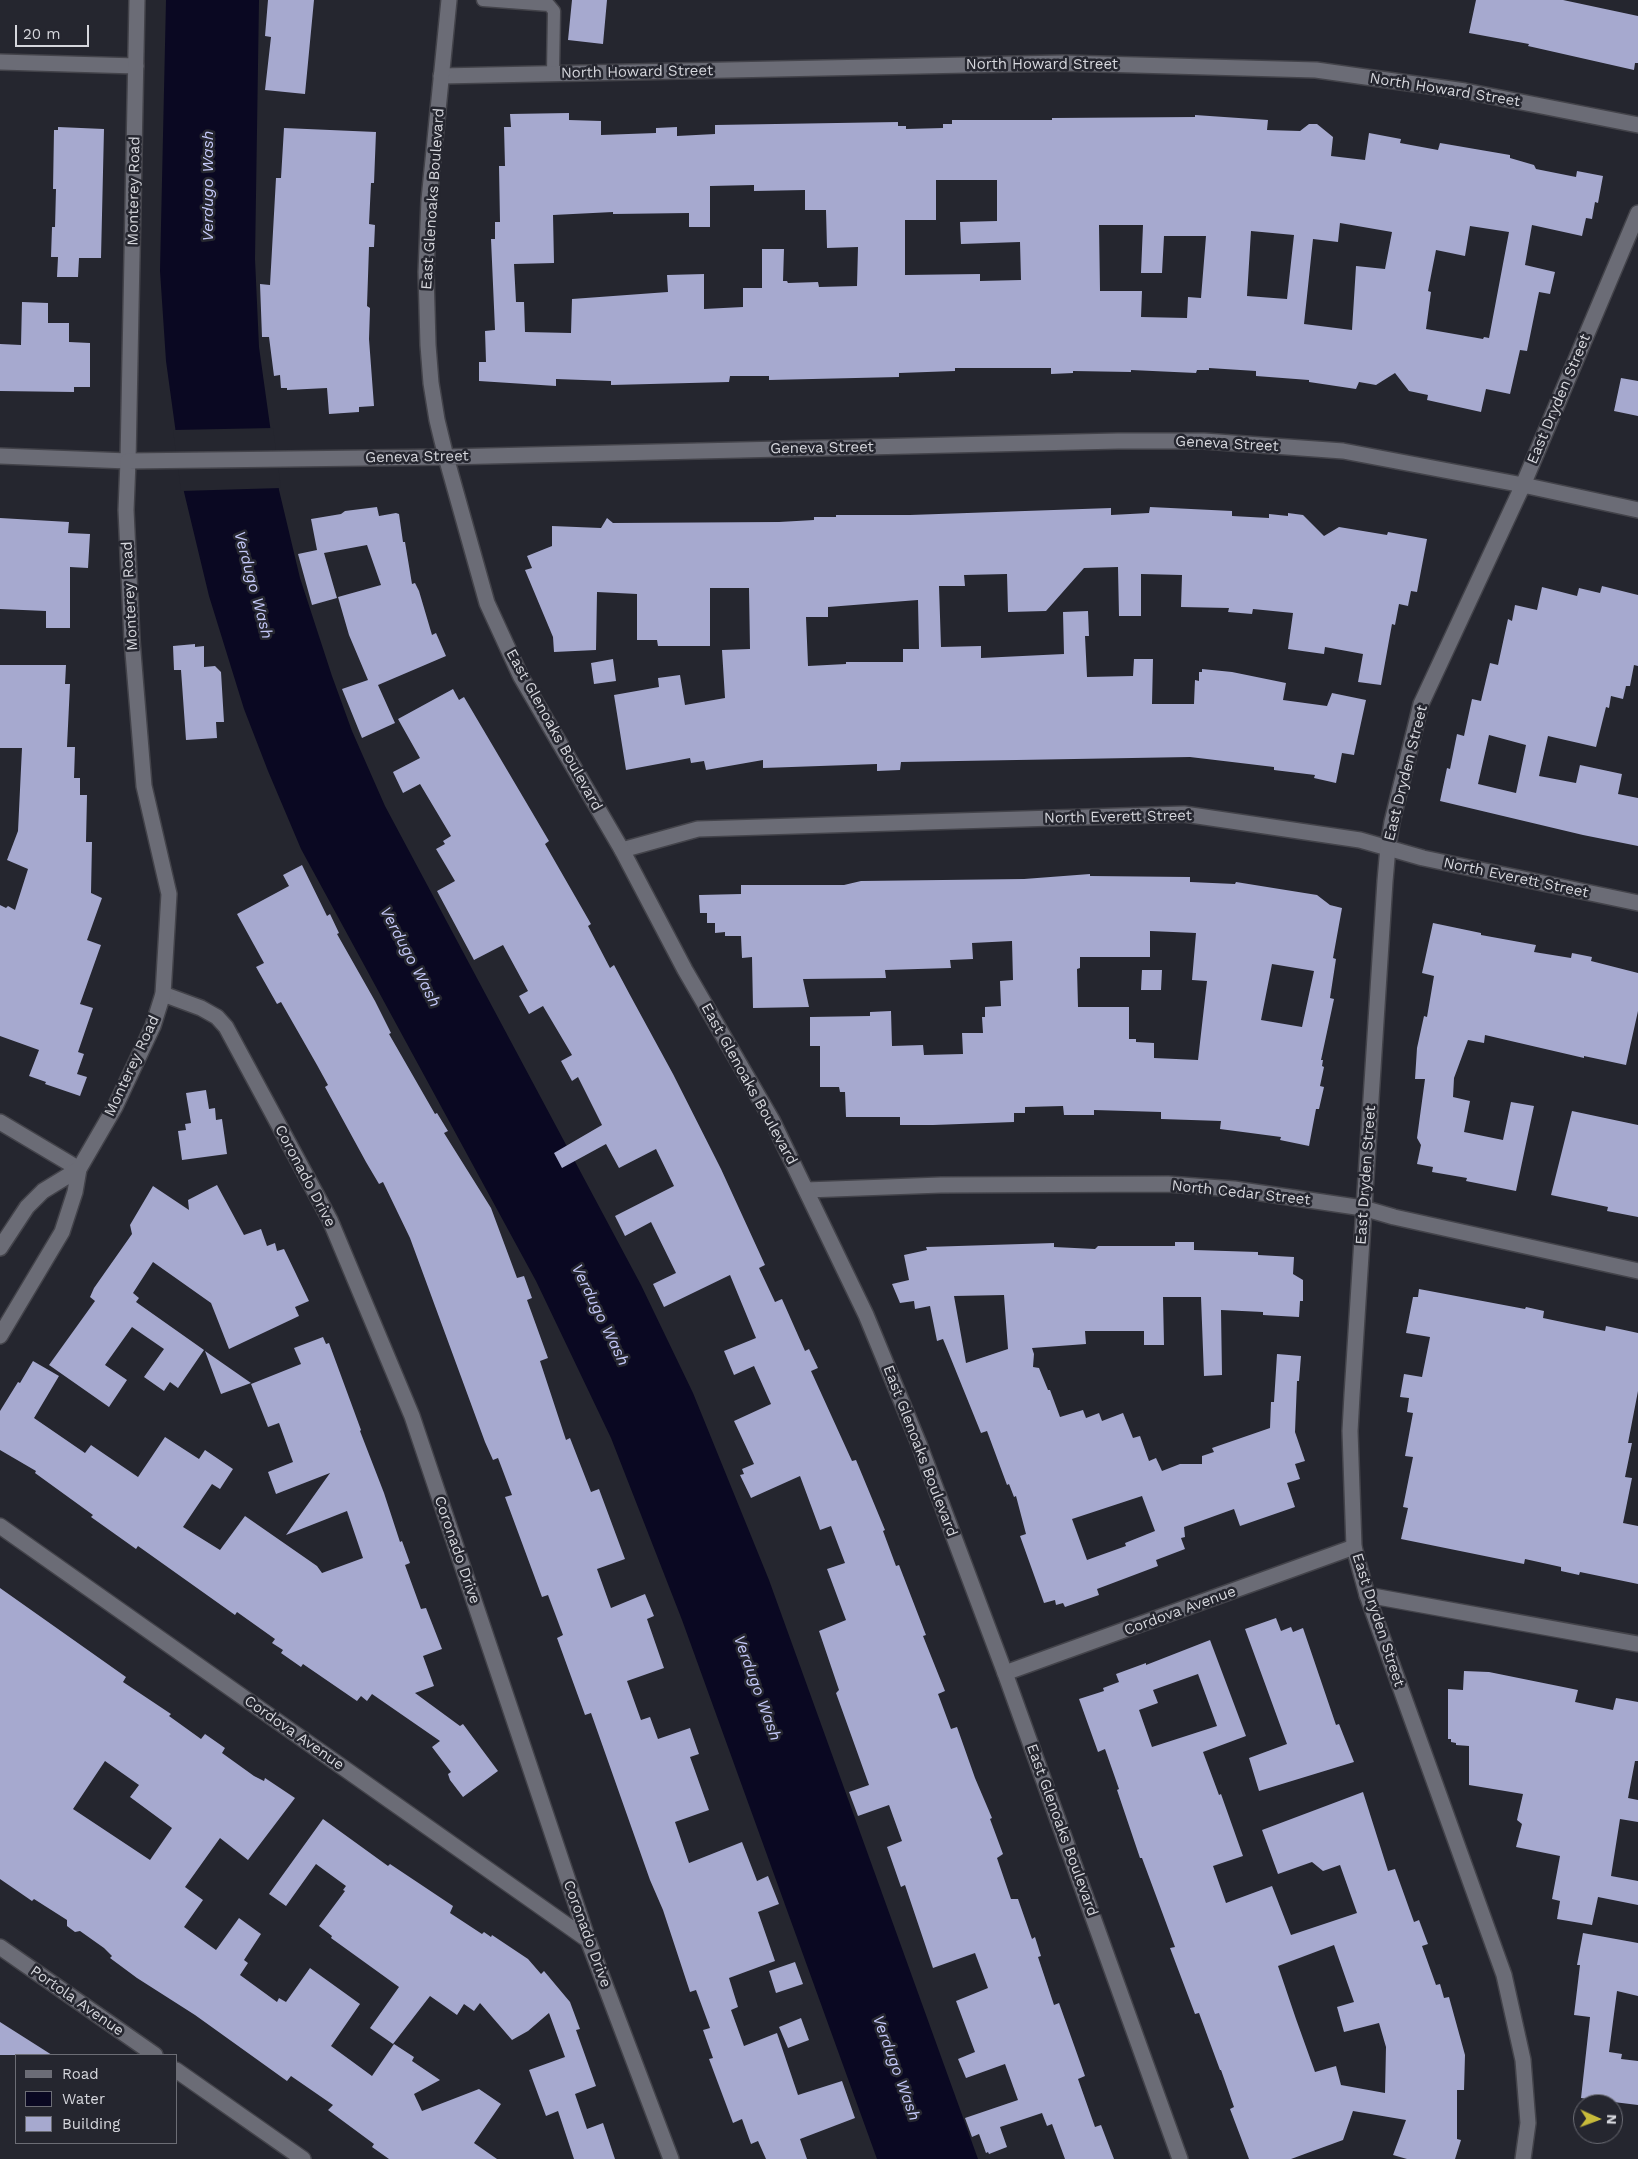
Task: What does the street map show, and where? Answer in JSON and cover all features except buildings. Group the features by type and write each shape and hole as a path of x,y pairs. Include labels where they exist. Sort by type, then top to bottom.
{"street":[{"name":"Monterey Road","path":"0,1336 62,1232 75,1192 79,1169 124,1089 153,1026 163,994 169,894 144,786 132,631 126,510 138,0"},
{"name":"East Glenoaks Boulevard","path":"449,0 429,200 426,306 431,383 437,420 487,603 521,677 622,850 685,970 772,1120 866,1315 916,1435 1005,1673 1180,2159"},
{"path":"0,62 136,66"},
{"name":"North Howard Street","path":"442,76 1063,63 1316,70 1465,91 1638,125"},
{"name":"East Dryden Street","path":"1524,2159 1528,2123 1523,2060 1504,1975 1367,1595 1354,1547 1350,1430 1388,847 1421,704 1523,484 1638,212"},
{"name":"Geneva Street","path":"0,456 128,461 446,456 1118,440 1204,442 1343,452 1523,484 1638,510"},
{"name":"North Everett Street","path":"622,850 698,829 1184,814 1360,840 1423,858 1638,903"},
{"name":"Coronado Drive","path":"163,994 201,1008 217,1018 226,1027 330,1220 412,1416 588,1940 671,2159"},
{"path":"0,1122 79,1169"},
{"name":"Monterey Road","path":"0,1248 26,1207 43,1191 79,1169"},
{"name":"North Cedar Street","path":"806,1190 941,1185 1168,1184 1234,1189 1363,1208 1394,1217 1638,1271"},
{"name":"Cordova Avenue","path":"0,1526 588,1940"},
{"name":"Cordova Avenue","path":"1005,1673 1354,1547"},
{"path":"1367,1595 1638,1644"},
{"name":"Portola Avenue","path":"0,1947 154,2054"},
{"path":"178,2071 303,2159"}],"lane":[{"path":"484,0 549,5 554,11 553,73"}],"water":[{"name":"Verdugo Wash","path":"166,0 259,0 255,259 259,347 279,490 300,578 332,676 352,731 385,806 641,1285 693,1393 769,1580 978,2159 877,2159 682,1620 611,1438 536,1281 301,849 244,709 209,596 184,492 166,361 160,271"}],"pier":[{"path":"273,428 281,488 181,491 173,430"}]}
